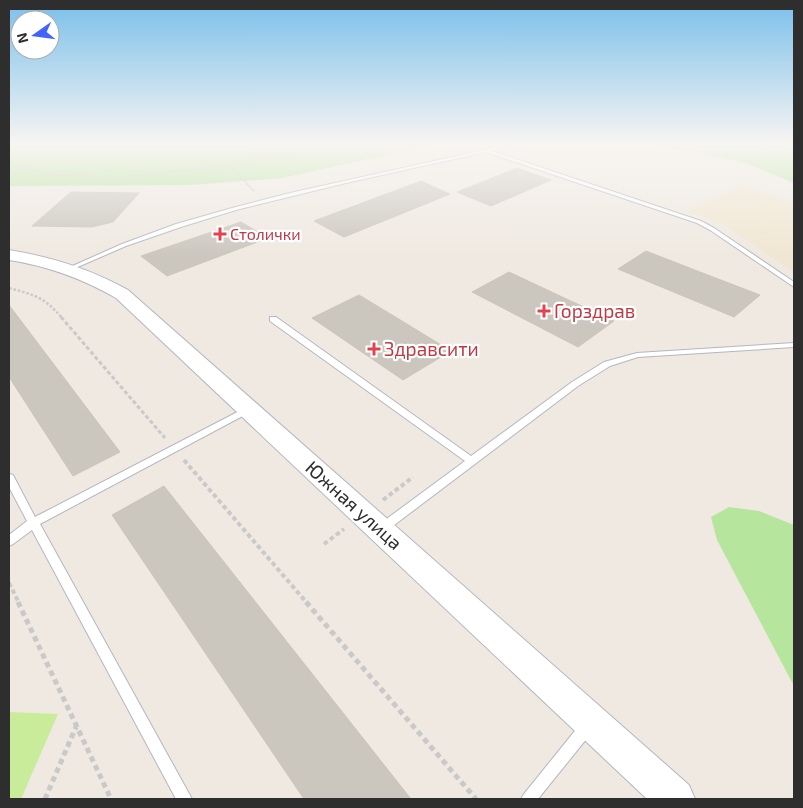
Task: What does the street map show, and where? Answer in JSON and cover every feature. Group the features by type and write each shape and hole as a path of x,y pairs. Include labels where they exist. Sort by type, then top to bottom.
{"street":[{"name":"Южная улица","path":"9,255 56,263 71,268 122,294 675,799"}],"lane":[{"path":"71,268 141,238 226,209 347,182"},
{"path":"579,182 699,222 794,284"},
{"path":"273,319 471,461"},
{"path":"381,529 574,384 607,364 637,355 794,345"},
{"path":"9,541 33,523 250,409"},
{"path":"9,478 184,799"},
{"path":"529,799 590,723"}],"path":[{"path":"244,182 264,200"},
{"path":"9,288 30,294 49,303 476,799"},
{"path":"9,584 111,799"},
{"path":"45,799 76,726"}],"shaded area":[{"path":"743,185 794,203 794,272 722,223 687,212"}],"green space":[{"path":"9,182 234,182 191,185 9,186"},
{"path":"729,507 759,511 794,525 794,686 717,540 711,517"},
{"path":"9,712 58,714 21,799 9,799"}],"building":[{"path":"419,182 450,194 344,237 314,221"},
{"path":"483,182 547,182 491,206 457,192"},
{"path":"71,192 139,193 113,222 92,227 32,226"},
{"path":"241,222 268,238 167,276 141,256"},
{"path":"646,251 760,295 734,317 618,269"},
{"path":"509,272 614,321 578,347 472,292"},
{"path":"359,295 451,351 403,380 312,318"},
{"path":"9,305 120,452 73,476 9,377"},
{"path":"164,486 411,799 304,799 112,515"}],"place":[{"name":"Столички","path":"220,234"},
{"name":"Горздрав","path":"544,311"},
{"name":"Здравсити","path":"374,349"}]}
